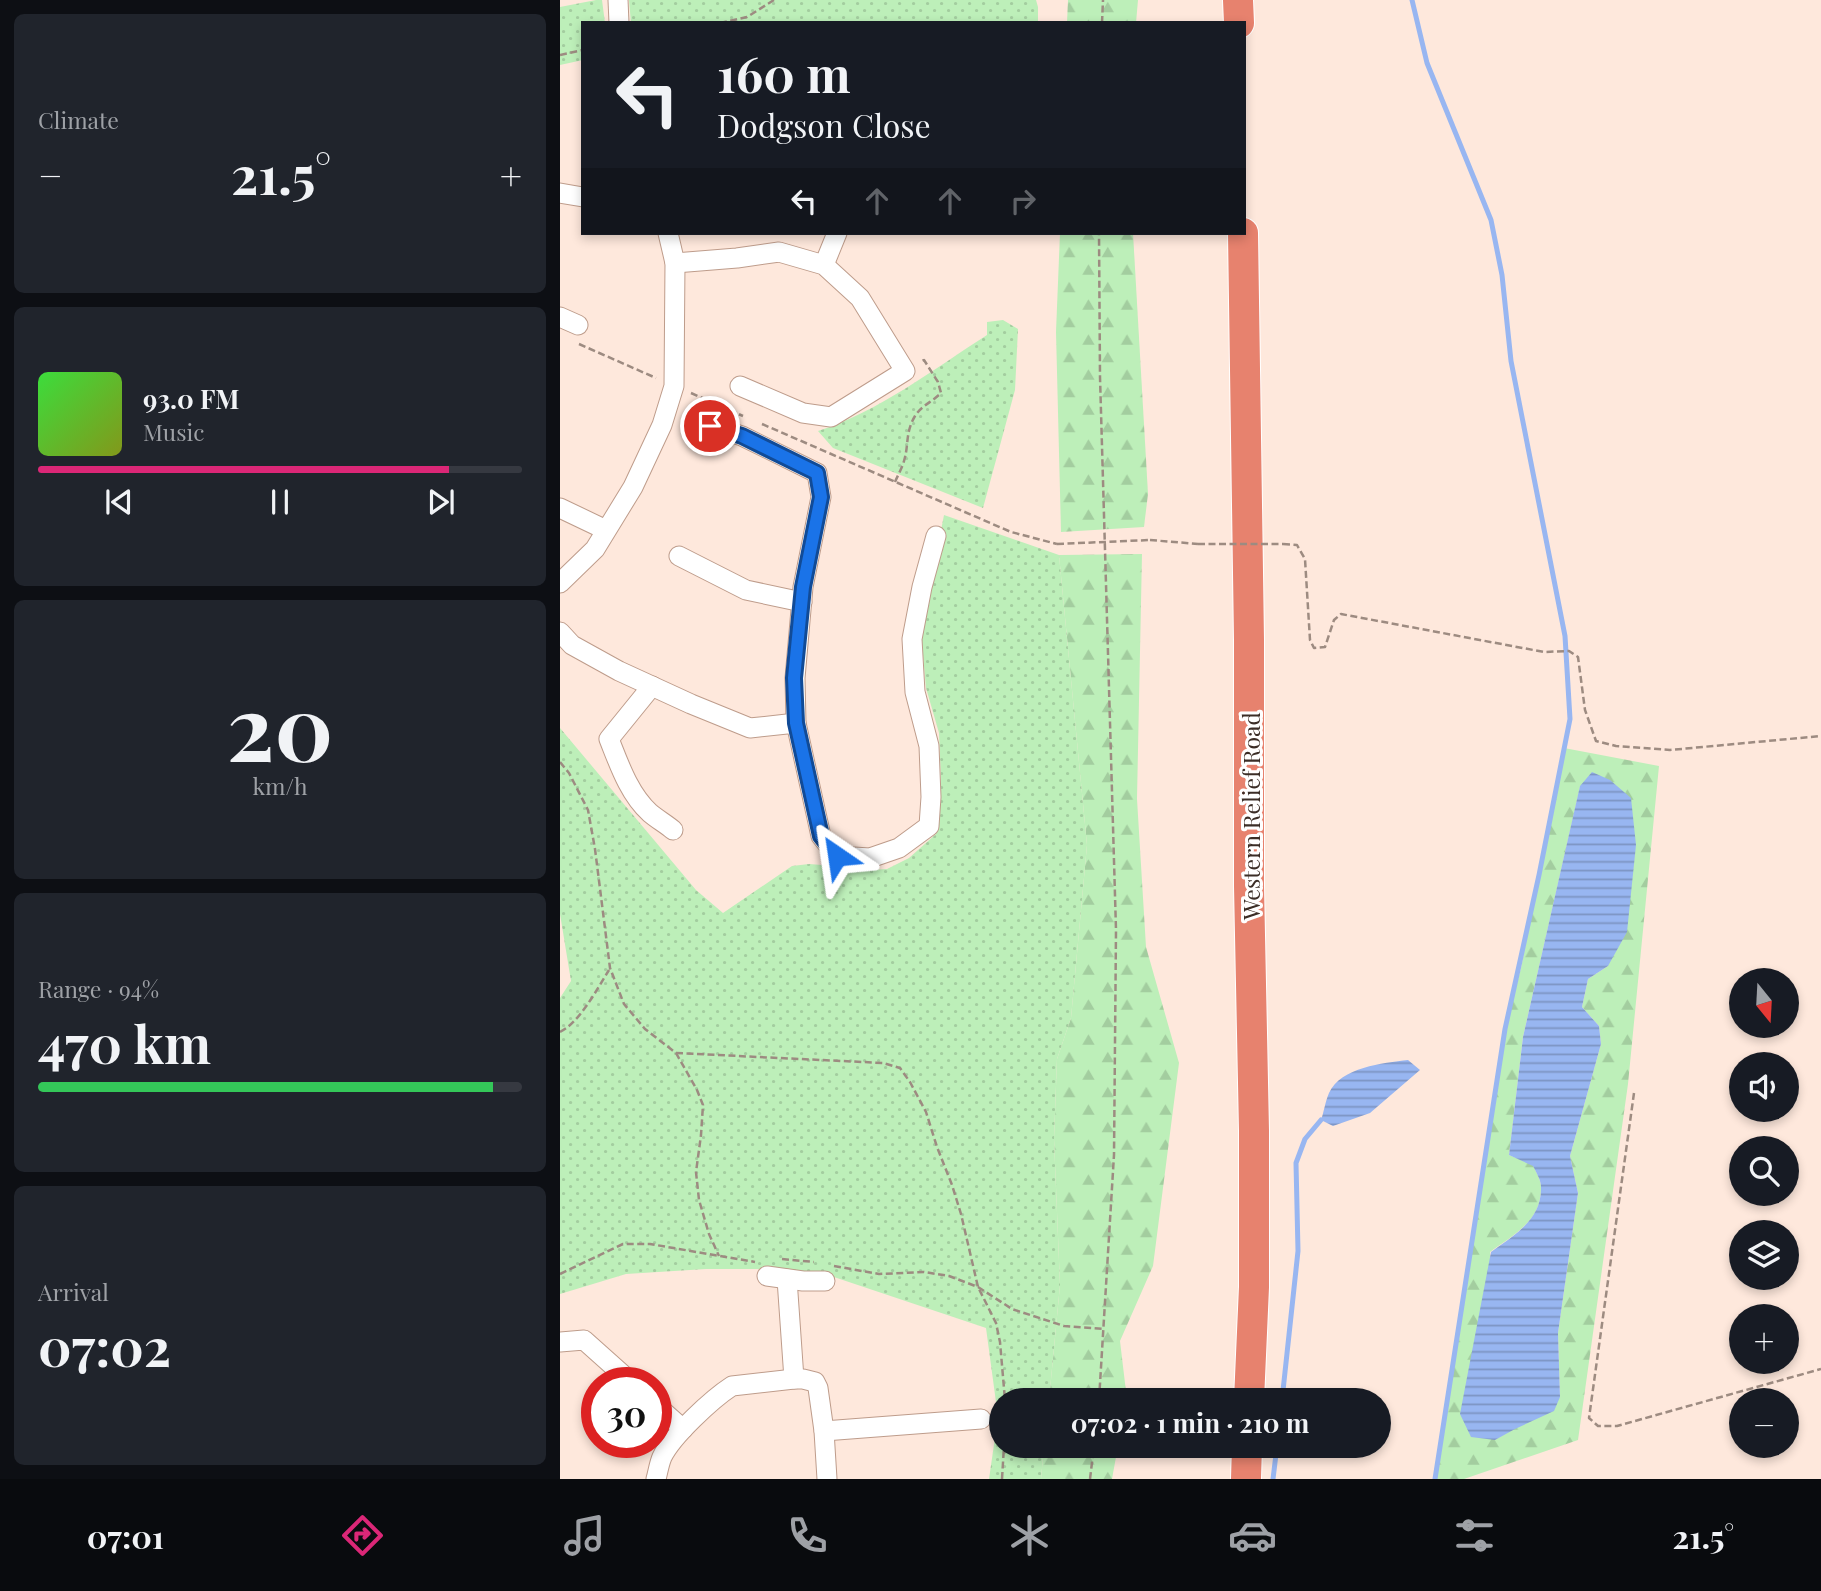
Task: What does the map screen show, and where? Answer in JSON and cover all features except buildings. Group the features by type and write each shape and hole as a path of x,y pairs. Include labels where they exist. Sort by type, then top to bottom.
{"highway":[{"path":"1238,0 1239,21"},
{"name":"Western Relief Road","path":"1242,235 1254,1131 1254,1287 1250,1388"},
{"path":"1246,1479 1247,1458"}],"street":[{"path":"618,0 620,21"},
{"path":"560,194 581,197"},
{"path":"560,583 595,549 633,487 662,425 674,386 676,263 669,235"},
{"path":"824,265 836,235"},
{"path":"676,263 779,252 824,265 860,298 905,371 831,417 803,413 740,386"},
{"path":"710,426 742,436 817,473 821,497 803,587 794,678 796,723 821,836 837,856 870,858 899,848 929,826 929,746 915,692 912,639 936,536"},
{"path":"560,508 606,530"},
{"path":"679,556 746,590 802,602"},
{"path":"560,632 572,645 619,671 750,728 796,723"},
{"path":"652,686 609,738 633,792 649,812 673,830"},
{"path":"767,1266 787,1279 803,1281 822,1269"},
{"path":"787,1279 794,1379"},
{"path":"560,1342 584,1340 614,1367"},
{"path":"656,1479 662,1457 683,1429 723,1392 732,1387 794,1379 815,1382 818,1388 827,1479"},
{"path":"672,1419 683,1429"},
{"path":"824,1431 981,1419"}],"path":[{"path":"731,21 747,18 774,0"},
{"path":"1102,21 1103,0"},
{"path":"560,55 581,50"},
{"path":"1099,235 1100,377 1116,930 1114,1155 1100,1388"},
{"path":"569,327 674,386 746,418"},
{"path":"895,482 905,458 907,436 915,416 922,407 941,393 938,382 923,360 905,371"},
{"path":"758,423 1011,532 1057,544 1150,540 1198,544 1297,545 1305,559 1310,640 1314,648 1325,647 1334,620 1341,614 1518,648 1544,652 1569,651 1578,657 1584,710 1596,741 1616,746 1670,750 1821,737"},
{"path":"560,762 589,810 610,968 624,1004 645,1029 676,1053 697,1090 702,1105 696,1172 699,1200 719,1256"},
{"path":"560,1032 583,1010 610,968"},
{"path":"676,1053 883,1063 900,1068 926,1112 952,1185 978,1287 996,1323 1004,1388"},
{"path":"1634,1093 1589,1418 1598,1426 1617,1426 1821,1369"},
{"path":"560,1274 623,1244 650,1244 767,1266 785,1259 822,1269 879,1274 924,1272 949,1276 978,1287 1012,1309 1064,1326 1104,1329"},
{"path":"1002,1479 1003,1458"},
{"path":"1090,1479 1093,1458"}],"green space":[{"path":"602,0 605,21 581,21 581,60 560,65 560,7"},
{"path":"629,0 1036,0 1038,7 1038,21 631,21"},
{"path":"1068,0 1138,0 1136,21 1067,21"},
{"path":"1060,235 1133,235 1148,494 1144,527 1061,532 1056,332"},
{"path":"1003,320 1018,329 1015,390 983,508 833,448 818,431 862,413 905,389 987,335 987,322"},
{"path":"944,515 1059,555 1087,845 1071,1018 1057,1059 1054,1139 1060,1285 1050,1388 994,1388 986,1328 825,1274 768,1269 706,1269 626,1274 560,1294 560,998 571,981 560,914 560,728 696,890 723,913 792,866 822,865 854,871 887,869 909,858 936,834 941,779 939,733 926,688 921,633"},
{"path":"1142,554 1137,799 1146,947 1179,1063 1153,1266 1120,1341 1126,1388 1050,1388 1060,1285 1054,1139 1057,1059 1071,1018 1087,845 1059,555"},
{"path":"1564,748 1659,766 1628,1084 1578,1440 1464,1479 1435,1479 1505,1029 1521,968","holes":["1580,787 1608,966 1588,979 1582,1007 1599,1026 1601,1044 1570,1156 1578,1193 1558,1333 1560,1397 1495,1440 1490,1252 1525,1226 1532,1218 1540,1199 1541,1184 1533,1165 1509,1155 1523,1037"]},
{"path":"992,1458 1043,1458 1041,1479 989,1479"},
{"path":"1043,1458 1116,1458 1112,1479 1041,1479"}],"water":[{"path":"1592,772 1610,780 1631,798 1636,845 1627,932 1608,966 1588,979 1582,1007 1599,1026 1601,1044 1570,1156 1578,1193 1558,1333 1560,1397 1554,1411 1495,1440 1471,1437 1460,1414 1491,1252 1525,1226 1537,1209 1540,1199 1541,1184 1533,1166 1509,1155 1523,1037 1580,786"},
{"path":"1408,1060 1420,1070 1370,1113 1333,1126 1321,1120 1329,1093 1343,1077 1364,1068"}],"waterway":[{"path":"1412,0 1427,63 1491,220 1502,275 1511,361 1565,636 1570,719 1505,1029 1435,1479"},
{"path":"1283,1388 1298,1251 1296,1163 1305,1139 1321,1120"},
{"path":"1273,1479 1276,1458"}],"route":[{"path":"710,426 742,436 817,473 821,497 803,587 794,678 796,723 821,836 837,856"}]}
